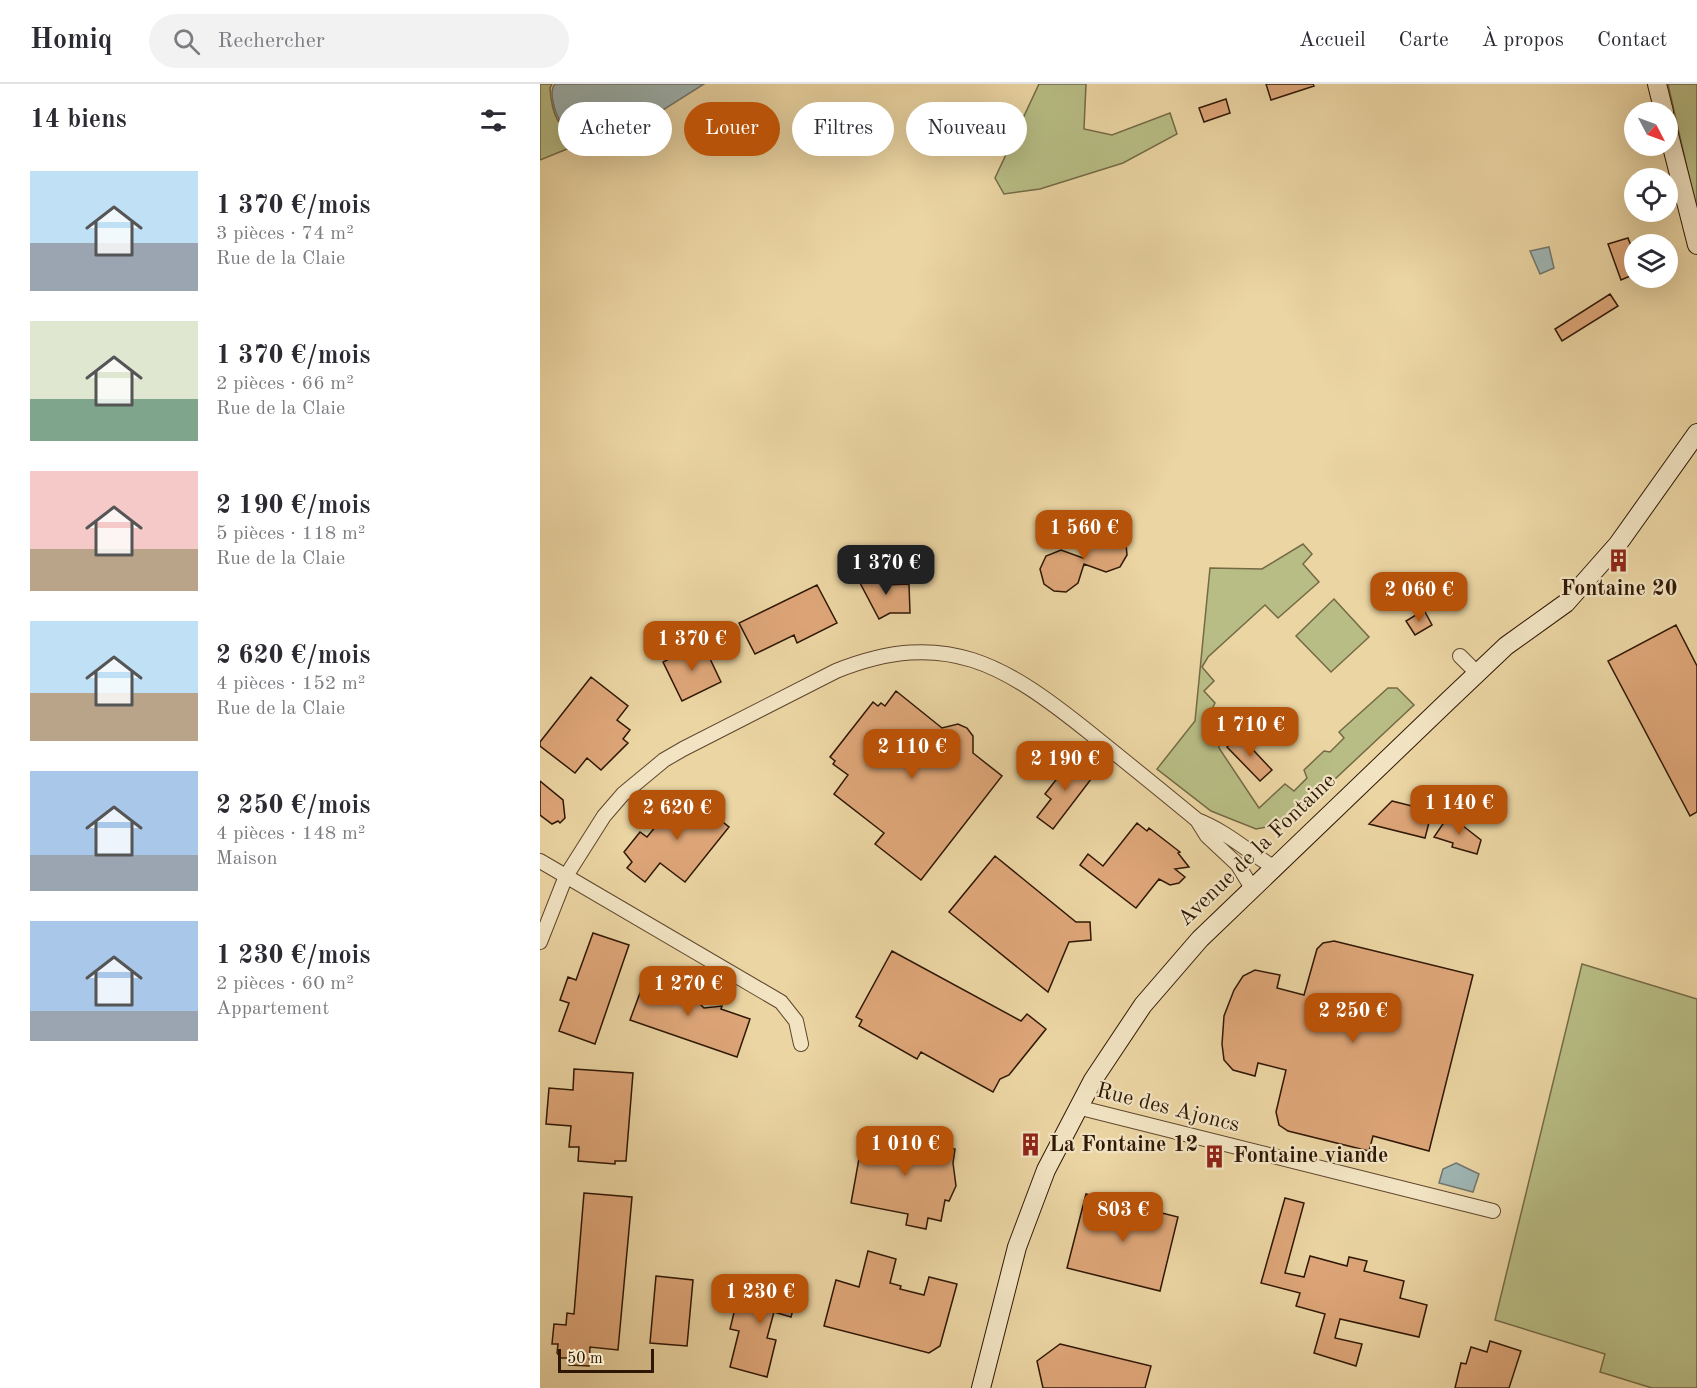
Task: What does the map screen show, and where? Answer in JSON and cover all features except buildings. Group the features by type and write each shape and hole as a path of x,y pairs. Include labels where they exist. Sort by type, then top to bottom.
{"street":[{"path":"1658,84 1662,102"},
{"path":"1674,156 1697,244"},
{"name":"Avenue de la Fontaine","path":"981,1388 1017,1247 1046,1170 1077,1107 1109,1053 1161,982 1179,960 1252,888 1477,673 1506,646 1566,603 1618,544 1697,433"},
{"path":"540,942 566,876 604,816 624,794 664,760 836,671 861,661 915,652 978,661 1026,684 1197,820 1208,836 1238,865 1252,888"},
{"path":"1460,656 1477,673"},
{"path":"1197,820 1216,827 1250,853 1275,868"},
{"path":"540,861 781,1002 796,1021 801,1044"},
{"name":"Rue des Ajoncs","path":"1077,1107 1493,1211"}],"green space":[{"path":"540,84 552,84 551,98 558,120 558,153 540,160"},
{"path":"1039,84 1086,84 1084,129 1112,135 1170,113 1177,134 1123,163 1040,189 1004,194 995,178 1005,156 1027,156 1027,110"},
{"path":"1668,84 1697,84 1697,212 1678,128 1678,102 1672,102"},
{"path":"1303,544 1312,554 1303,564 1319,582 1278,618 1265,605 1208,657 1202,667 1214,681 1204,691 1215,703 1212,709 1228,726 1219,740 1219,748 1259,808 1285,784 1294,791 1307,778 1304,770 1324,751 1330,752 1344,738 1339,732 1388,688 1397,688 1414,705 1288,823 1256,829 1211,811 1157,769 1195,721 1210,568 1262,569"},
{"path":"1334,599 1369,637 1331,672 1296,636"},
{"path":"1582,964 1697,999 1697,1388 1652,1388 1600,1372 1605,1354 1495,1320"}],"water":[{"path":"555,84 704,84 672,104 672,102 558,102 558,116 553,100"},
{"path":"1549,247 1554,268 1540,274 1530,251"},
{"path":"1456,1163 1479,1174 1473,1192 1439,1183 1443,1169"}],"place":[{"name":"Fontaine 20","path":"1619,560"},
{"name":"La Fontaine 12","path":"1031,1145"},
{"name":"Fontaine viande","path":"1215,1156"}]}
